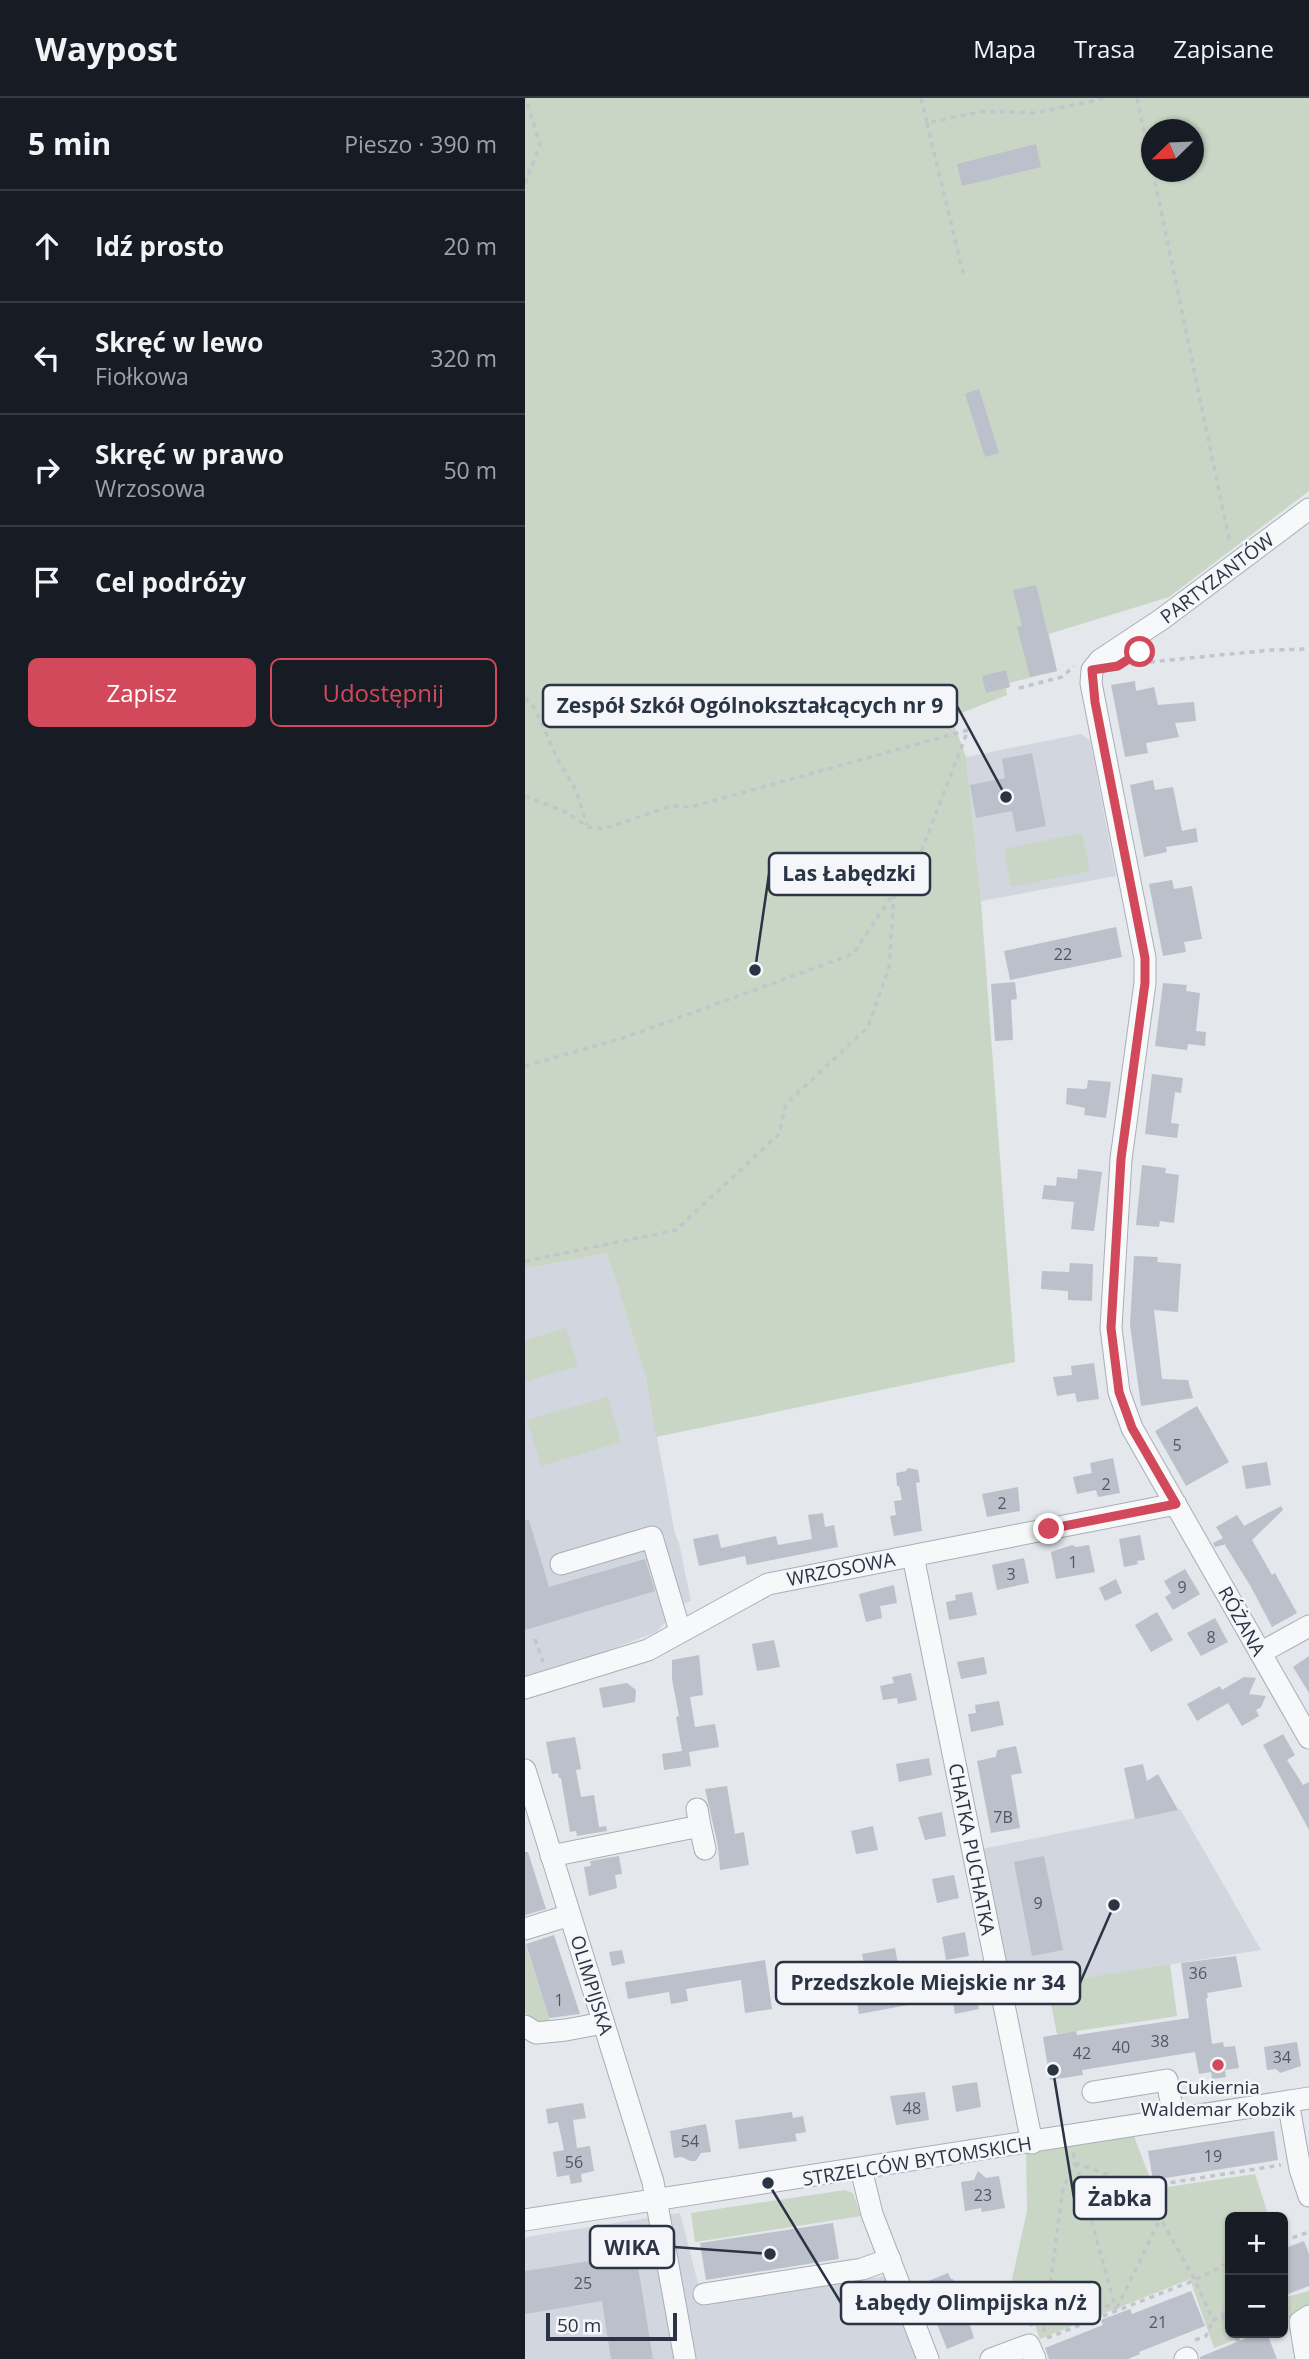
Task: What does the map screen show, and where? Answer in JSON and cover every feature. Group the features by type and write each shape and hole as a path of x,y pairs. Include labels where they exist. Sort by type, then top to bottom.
{"street":[{"name":"PARTYZANTÓW","path":"1092,670 1100,660 1162,619 1309,509"},
{"name":"RÓŻANA","path":"1092,670 1093,692 1145,958 1144,995 1121,1159 1111,1328 1119,1392 1132,1428 1309,1738"},
{"name":"WRZOSOWA","path":"525,1688 648,1650 768,1584 1176,1504"},
{"path":"561,1564 652,1537 680,1631"},
{"name":"CHATKA PUCHATKA","path":"913,1556 1032,2143"},
{"path":"1260,1653 1309,1626"},
{"name":"OLIMPIJSKA","path":"525,1770 532,1815 551,1856 658,2200 685,2359"},
{"path":"551,1856 699,1818 705,1849"},
{"path":"525,1929 570,1915"},
{"path":"525,2026 536,2033 566,2031 603,2023"},
{"path":"1093,2092 1167,2080 1174,2119"},
{"path":"1299,2100 1303,2142 1300,2169 1309,2196"},
{"name":"STRZELCÓW BYTOMSKICH","path":"525,2220 1299,2100"},
{"path":"861,2169 872,2214 928,2359"},
{"path":"704,2294 862,2269 890,2259"},
{"path":"1306,2359 1300,2322 1309,2316"},
{"path":"991,2359 1029,2345 1039,2349"}],"path":[{"path":"525,184 540,145 526,98"},
{"path":"921,98 964,277"},
{"path":"927,122 985,110 1036,113 1106,98"},
{"path":"1137,98 1141,119"},
{"path":"1155,182 1232,553"},
{"path":"1092,670 1271,650 1309,649"},
{"path":"525,698 534,707 559,762 575,788 588,827"},
{"path":"525,796 568,813 588,827 604,829 671,806 691,807 968,730 921,852 852,954 624,1038 525,1066"},
{"path":"525,1261 676,1230 779,1134 786,1104 868,1027 889,968 894,892"},
{"path":"535,1639 543,1662"},
{"path":"1076,2164 1143,2188 1284,2165"},
{"path":"1039,2349 1063,2187 1076,2164"},
{"path":"1076,2164 1116,2310"},
{"path":"1143,2188 1195,2280 1213,2320"},
{"path":"1116,2310 1160,2219"},
{"path":"1288,2239 1309,2232"},
{"path":"1067,2330 1195,2280 1225,2265"},
{"path":"1050,2281 1116,2310"},
{"path":"1187,2353 1206,2336 1213,2320 1222,2316 1225,2309"},
{"path":"1222,2316 1225,2323"}],"shaded area":[{"path":"1081,734 1090,740 1116,876 981,901 966,757"},
{"path":"607,1253 646,1378 675,1534 691,1601 666,1609 668,1620 656,1632 578,1662 525,1676 525,1269"},
{"path":"1180,1809 1261,1950 1012,1990 982,1849"},
{"path":"680,2213 703,2303 888,2276 916,2359 525,2359 525,2237"}],"green space":[{"path":"525,98 1309,98 1309,491 1169,597 1049,634 1057,671 1009,683 1010,687 1006,688 1007,695 951,717 966,757 981,901 1015,1362 656,1437 646,1378 607,1253 525,1269"},
{"path":"1082,833 1090,871 1011,887 1004,849"},
{"path":"566,1328 578,1366 525,1382 525,1340"},
{"path":"608,1397 621,1442 541,1466 527,1420"},
{"path":"525,1942 551,2025 535,2020 525,2013"},
{"path":"1170,1964 1177,2016 1057,2034 1047,1984"},
{"path":"1134,2136 1154,2189 1255,2174 1267,2212 1225,2212 1225,2338 1239,2338 1214,2348 1190,2279 1040,2339 1028,2306 1005,2311 1027,2211 1026,2148"},
{"path":"845,2190 853,2193 861,2216 695,2242 691,2213"},
{"path":"1309,2291 1309,2309 1288,2318 1288,2297"}],"building":[{"path":"1036,144 1041,167 962,186 957,164"},
{"path":"979,389 999,453 985,457 965,394"},
{"path":"1036,585 1057,671 1030,677 1017,627 1022,626 1013,590"},
{"path":"1006,670 1010,687 986,693 982,676"},
{"path":"1135,681 1136,691 1154,687 1158,705 1194,702 1196,721 1175,723 1179,737 1146,743 1148,753 1125,757 1111,685"},
{"path":"1032,753 1046,826 1016,832 1012,811 976,818 970,785 1005,778 1002,759"},
{"path":"1153,780 1155,790 1173,787 1182,831 1196,828 1198,842 1166,847 1167,852 1144,857 1130,785"},
{"path":"1172,880 1174,889 1192,886 1202,939 1184,942 1186,952 1163,956 1149,884"},
{"path":"1116,927 1122,957 1010,980 1004,951"},
{"path":"1015,982 1017,999 1011,1000 1013,1040 995,1041 991,984"},
{"path":"1163,983 1187,985 1186,991 1200,993 1196,1031 1206,1032 1205,1046 1188,1044 1187,1050 1155,1046"},
{"path":"1152,1074 1183,1078 1181,1093 1175,1092 1171,1123 1179,1124 1177,1138 1145,1134"},
{"path":"1088,1080 1111,1082 1106,1118 1084,1115 1085,1108 1066,1104 1067,1088 1087,1088"},
{"path":"1142,1165 1166,1168 1165,1173 1179,1175 1174,1223 1160,1221 1159,1227 1136,1225"},
{"path":"1078,1169 1102,1172 1094,1231 1071,1229 1074,1202 1042,1199 1044,1185 1056,1186 1057,1177 1077,1179"},
{"path":"1134,1256 1158,1257 1157,1262 1181,1264 1178,1312 1154,1310 1162,1379 1188,1380 1193,1398 1141,1406 1130,1325"},
{"path":"1070,1263 1093,1264 1092,1301 1068,1300 1068,1291 1041,1289 1042,1271 1069,1272"},
{"path":"1094,1363 1099,1399 1077,1402 1075,1393 1057,1396 1053,1377 1072,1375 1071,1366"},
{"path":"1197,1406 1229,1462 1186,1486 1155,1431"},
{"path":"1113,1458 1120,1493 1098,1497 1096,1490 1077,1494 1073,1477 1092,1473 1090,1463"},
{"path":"1267,1462 1271,1485 1246,1489 1242,1466"},
{"path":"908,1468 918,1470 920,1482 916,1483 922,1531 894,1536 890,1516 896,1515 894,1501 902,1500 896,1473"},
{"path":"1018,1487 1020,1511 987,1517 982,1494"},
{"path":"1281,1506 1283,1510 1252,1540 1272,1575 1275,1573 1297,1613 1272,1627 1225,1545 1227,1544 1215,1547 1213,1543 1223,1538 1216,1527 1237,1515 1244,1526"},
{"path":"823,1513 825,1527 834,1525 838,1547 747,1565 745,1556 699,1566 693,1539 718,1534 721,1548 776,1536 778,1545 812,1539 808,1515"},
{"path":"525,1520 529,1520 549,1587 645,1559 655,1591 525,1630"},
{"path":"1140,1535 1145,1560 1124,1567 1119,1539"},
{"path":"1072,1545 1089,1545 1095,1572 1056,1579 1051,1552"},
{"path":"1024,1558 1029,1583 997,1590 992,1565"},
{"path":"1185,1569 1200,1594 1173,1610 1165,1597 1171,1593 1164,1581"},
{"path":"1116,1579 1122,1593 1105,1601 1099,1588"},
{"path":"894,1585 897,1603 880,1606 882,1618 866,1622 859,1594"},
{"path":"972,1592 977,1615 949,1620 946,1602 956,1600 955,1595"},
{"path":"1157,1612 1173,1640 1151,1652 1135,1625"},
{"path":"1215,1618 1228,1642 1201,1656 1187,1633"},
{"path":"774,1640 780,1667 757,1671 752,1644"},
{"path":"699,1655 703,1695 690,1697 695,1727 715,1724 719,1747 689,1752 691,1766 664,1770 662,1754 682,1751 676,1717 679,1716 672,1679 672,1660"},
{"path":"1309,1656 1309,1693 1293,1667"},
{"path":"984,1657 987,1674 961,1679 957,1662"},
{"path":"911,1673 917,1700 898,1704 897,1698 883,1700 880,1686 894,1683 892,1677"},
{"path":"1244,1677 1256,1678 1249,1694 1266,1696 1261,1707 1256,1710 1259,1716 1242,1726 1228,1703 1197,1721 1187,1704 1220,1686 1222,1690"},
{"path":"627,1683 636,1690 635,1702 603,1708 599,1688"},
{"path":"999,1701 1004,1725 971,1732 968,1714 976,1713 975,1705"},
{"path":"1283,1734 1295,1755 1287,1760 1303,1785 1309,1782 1309,1830 1263,1745"},
{"path":"575,1737 581,1769 576,1770 581,1797 594,1795 599,1827 606,1826 607,1831 577,1836 576,1831 570,1832 561,1778 558,1773 552,1774 546,1742"},
{"path":"1016,1746 1022,1773 1011,1775 1020,1828 991,1833 977,1761 996,1757 997,1750"},
{"path":"929,1758 932,1775 899,1782 896,1764"},
{"path":"1143,1764 1147,1781 1158,1774 1178,1810 1135,1819 1124,1768"},
{"path":"727,1786 735,1834 744,1832 749,1865 720,1870 718,1846 705,1789"},
{"path":"942,1812 946,1836 925,1840 918,1817"},
{"path":"873,1826 878,1850 856,1854 851,1831"},
{"path":"525,1852 528,1852 546,1909 525,1915"},
{"path":"619,1856 622,1874 615,1875 617,1888 589,1896 584,1867 591,1866 590,1861"},
{"path":"1044,1856 1063,1950 1032,1956 1014,1862"},
{"path":"954,1875 959,1898 937,1903 932,1879"},
{"path":"965,1932 969,1956 946,1960 942,1937"},
{"path":"554,1935 580,2014 549,2018 526,1944"},
{"path":"895,1948 903,1990 917,1987 919,2003 859,2014 852,1976 866,1973 862,1954"},
{"path":"622,1950 625,1963 612,1966 609,1952"},
{"path":"1236,1956 1242,1987 1207,1993 1206,1998 1212,2044 1223,2042 1224,2047 1235,2046 1239,2068 1225,2070 1226,2077 1212,2079 1211,2072 1199,2074 1195,2052 1082,2070 1083,2075 1050,2080 1043,2037 1076,2031 1077,2035 1189,2018 1181,1963"},
{"path":"765,1960 772,2009 745,2013 741,1980 686,1989 688,2001 671,2004 669,1992 628,1999 625,1982"},
{"path":"975,1987 979,2009 955,2014 951,1991"},
{"path":"1297,2042 1301,2066 1280,2073 1276,2069 1267,2070 1264,2047"},
{"path":"977,2082 981,2107 956,2112 952,2086"},
{"path":"925,2092 929,2120 896,2125 890,2096"},
{"path":"583,2103 586,2118 573,2120 577,2148 590,2146 594,2171 581,2174 582,2182 571,2184 569,2175 557,2177 553,2152 564,2150 558,2122 548,2124 546,2109"},
{"path":"792,2112 793,2118 803,2116 806,2132 795,2134 797,2141 739,2149 735,2120"},
{"path":"706,2124 711,2152 701,2153 696,2161 674,2158 670,2131"},
{"path":"1274,2131 1278,2160 1153,2180 1148,2151"},
{"path":"978,2171 986,2178 999,2176 1005,2208 982,2212 981,2208 965,2211 961,2182 974,2180"},
{"path":"833,2223 839,2259 706,2280 700,2243"},
{"path":"1304,2241 1309,2254 1309,2286 1288,2294 1288,2275 1288,2247"},
{"path":"636,2254 653,2359 611,2359 602,2301 525,2314 525,2271"},
{"path":"948,2273 965,2309 974,2338 947,2349 921,2284"},
{"path":"1191,2291 1205,2326 1139,2352 1140,2354 1128,2359 1049,2359 1045,2348 1103,2325 1101,2320 1130,2309 1132,2314"},
{"path":"1247,2338 1269,2338 1277,2359 1200,2359"}],"place":[{"name":"Zespół Szkół Ogólnokształcących nr 9","path":"1006,797"},
{"name":"Las Łabędzki","path":"755,970"},
{"name":"Przedszkole Miejskie nr 34","path":"1114,1905"},
{"name":"Cukiernia Waldemar Kobzik","path":"1218,2065"},
{"name":"Żabka","path":"1053,2070"},
{"name":"Łabędy Olimpijska n/ż","path":"768,2183"},
{"name":"WIKA","path":"770,2254"}],"route":[{"path":"1049,1529 1176,1504 1132,1428 1119,1392 1111,1328 1121,1159 1145,983 1145,958 1091,683 1092,670 1118,666 1140,652"}]}
